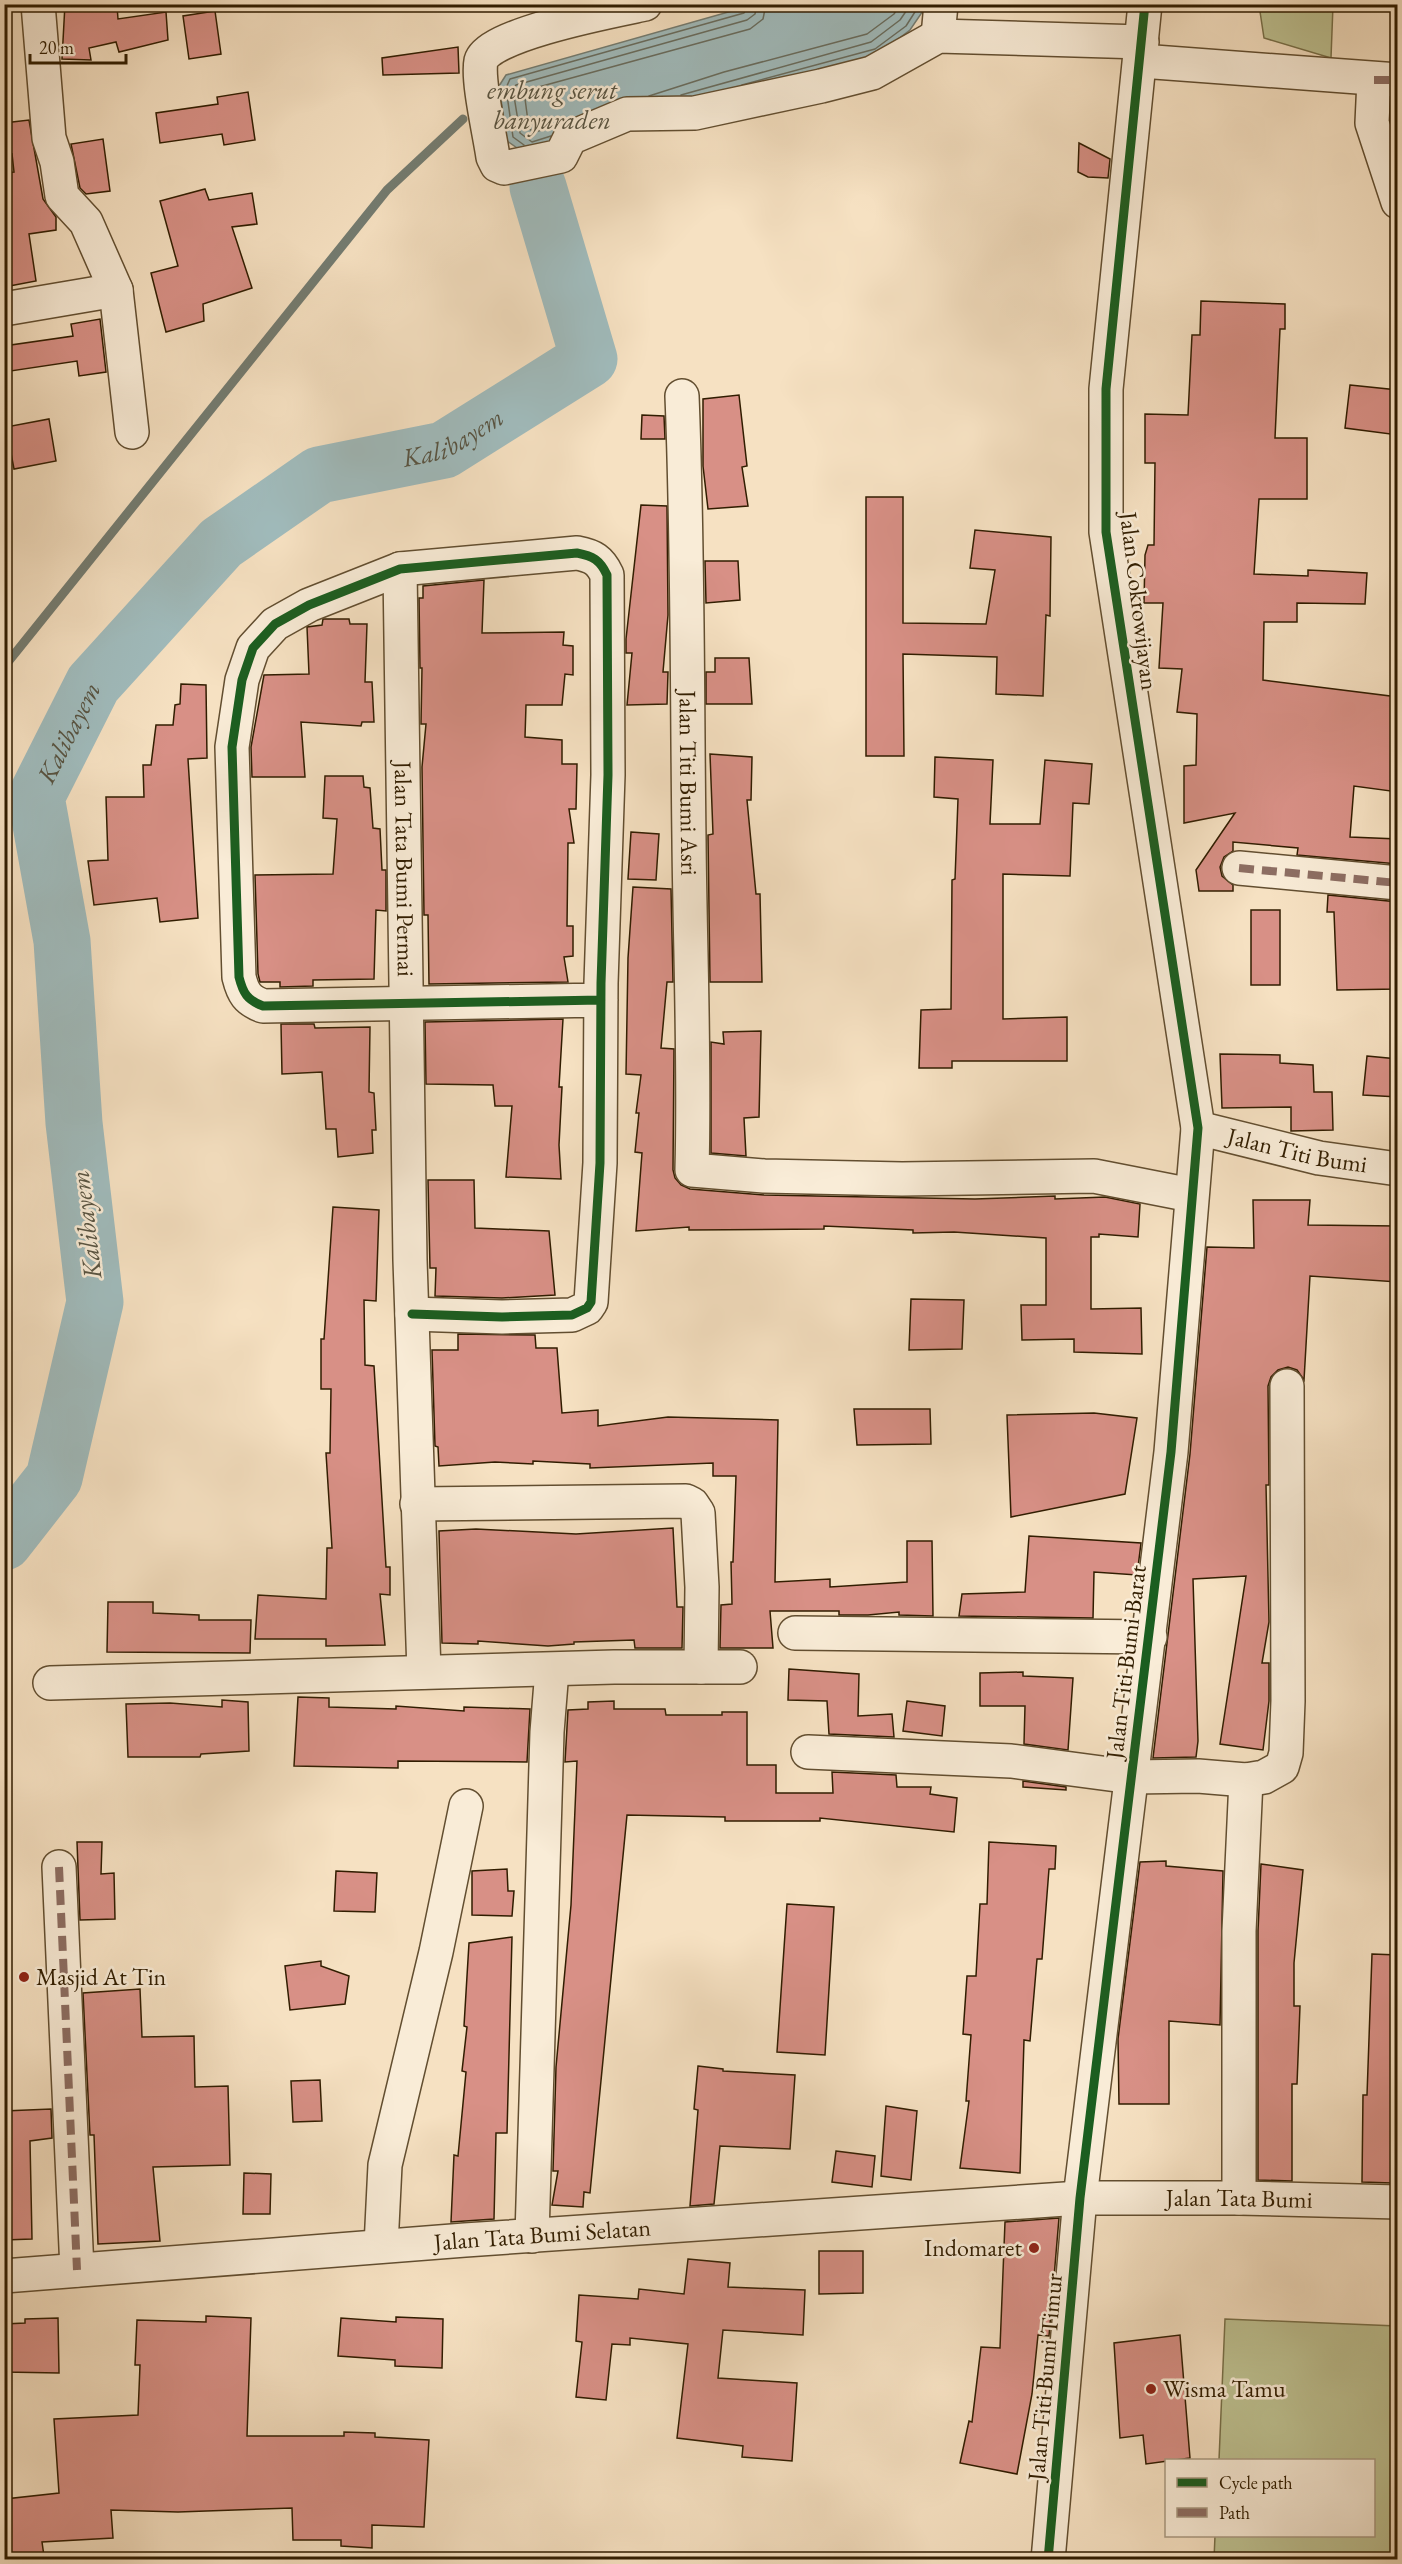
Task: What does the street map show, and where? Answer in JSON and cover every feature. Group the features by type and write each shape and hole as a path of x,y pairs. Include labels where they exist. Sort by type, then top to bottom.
{"street":[{"path":"38,4 49,138 57,162 62,196 86,222 116,290 132,432"},
{"path":"645,4 582,18 513,38 490,48 482,59 488,122 493,157 497,165 504,168 561,156 570,138 627,114 694,113 872,73 940,20 1142,52 1386,80 1372,123 1398,202"},
{"name":"Jalan Cokrowijayan","path":"1145,4 1142,52 1106,389 1106,532 1198,1128"},
{"path":"4,309 116,290"},
{"name":"Jalan Titi Bumi Asri","path":"682,396 689,621 690,901 694,1068 692,1170 764,1176 902,1179 1094,1176 1191,1195"},
{"path":"412,1314 502,1317 572,1315 587,1308 591,1302 600,1163 601,1000 608,775 607,575 600,562 590,555 577,554 400,569 309,605 275,624 253,648 242,680 232,747 239,977 243,993 252,1002 263,1006 601,1000"},
{"name":"Jalan Tata Bumi Permai","path":"400,569 412,1314 424,1672"},
{"path":"1239,868 1398,883"},
{"name":"Jalan Titi Bumi","path":"1198,1128 1319,1158 1398,1169"},
{"name":"Jalan Titi Bumi Barat","path":"1080,2198 1171,1452 1198,1128"},
{"path":"808,1752 1011,1761 1132,1777 1198,1776 1246,1780 1264,1777 1282,1767 1286,1754 1287,1386"},
{"path":"417,1504 686,1501 693,1504 698,1513 702,1587 701,1667"},
{"path":"795,1633 1150,1637"},
{"path":"50,1683 552,1670 614,1666 740,1667"},
{"path":"532,2236 547,1732 552,1670"},
{"path":"1239,2198 1239,1931 1246,1780"},
{"path":"381,2247 385,2165 436,1952 466,1806"},
{"path":"59,1867 77,2270"},
{"name":"Jalan Tata Bumi Selatan","path":"4,2277 381,2247 1080,2198"},
{"name":"Jalan Tata Bumi","path":"1080,2198 1239,2198 1398,2202"},
{"name":"Jalan Titi Bumi Timur","path":"1048,2559 1080,2198"}],"green space":[{"path":"1259,5 1333,5 1331,58 1264,38"},
{"path":"1225,2319 1397,2326 1397,2559 1214,2559 1215,2537 1375,2537 1375,2459 1219,2459"}],"water":[{"name":"embung serut banyuraden","path":"753,5 927,5 910,30 877,55 530,157 507,141 499,86 506,75"}],"building":[{"path":"65,4 117,6 118,19 166,12 168,40 119,52 116,42 89,48 91,60 62,59"},
{"path":"215,11 221,54 189,59 183,16"},
{"path":"458,47 459,73 383,75 382,58"},
{"path":"248,92 255,140 224,145 222,134 160,143 156,113 218,104 217,97"},
{"path":"29,120 43,199 56,217 56,230 29,234 36,281 4,287 4,173 14,172 12,154 4,156 4,123"},
{"path":"103,139 110,191 86,194 80,188 71,144"},
{"path":"1079,143 1110,159 1108,178 1088,177 1078,172"},
{"path":"205,189 209,200 252,193 257,224 232,227 252,288 203,304 204,321 166,332 151,273 178,266 160,201"},
{"path":"1201,301 1285,304 1285,329 1280,329 1275,438 1307,438 1307,499 1259,499 1254,574 1308,576 1308,570 1367,573 1365,604 1297,603 1297,622 1264,622 1263,680 1398,697 1398,792 1354,786 1350,837 1398,839 1398,864 1297,855 1298,848 1233,842 1233,851 1224,857 1220,867 1222,876 1233,885 1233,891 1199,891 1196,870 1235,813 1184,823 1184,766 1196,765 1197,714 1177,712 1182,669 1159,668 1163,603 1144,603 1145,555 1148,545 1154,545 1155,463 1145,463 1145,414 1188,415 1192,335 1200,335"},
{"path":"100,319 106,372 79,376 77,361 4,372 4,346 73,336 71,324"},
{"path":"1350,385 1398,390 1398,435 1345,428"},
{"path":"739,395 747,466 742,467 748,506 708,509 703,466 703,399"},
{"path":"642,415 664,416 665,439 641,439"},
{"path":"49,419 56,461 14,469 6,427"},
{"path":"866,497 903,497 903,623 986,624 995,570 970,568 975,530 1051,537 1050,616 1046,615 1043,696 996,694 997,657 903,654 904,756 866,756"},
{"path":"641,505 667,506 668,615 663,672 668,672 667,704 627,705 632,653 626,653 626,639"},
{"path":"705,561 738,561 740,600 706,603"},
{"path":"484,580 482,633 564,632 563,645 573,646 573,675 565,674 562,705 526,705 525,737 562,740 562,764 577,764 576,809 569,809 574,843 568,843 567,926 573,926 573,956 564,957 568,982 429,984 428,915 424,915 422,767 426,724 421,724 422,668 420,668 419,598 423,598 423,586"},
{"path":"323,619 349,619 350,624 367,624 365,682 372,682 374,722 362,722 361,726 301,722 305,777 252,777 251,747 264,675 309,674 307,627 322,625"},
{"path":"715,658 749,658 752,704 706,704 706,672 715,672"},
{"path":"181,684 206,685 207,758 188,759 198,918 160,922 157,898 94,905 88,861 108,860 106,797 144,797 143,765 151,765 156,725 173,725 175,705 180,704"},
{"path":"710,754 752,757 751,800 747,800 756,894 760,894 762,982 710,982 708,835 713,834"},
{"path":"935,757 993,760 990,824 1040,824 1045,760 1092,764 1089,804 1073,803 1070,876 1003,874 1003,1019 1067,1017 1067,1061 952,1061 952,1068 919,1068 921,1010 951,1009 952,880 955,879 958,799 934,797"},
{"path":"325,776 363,776 364,787 370,788 373,828 380,829 382,870 386,870 386,911 376,910 374,979 313,980 313,986 280,987 280,982 260,982 255,875 333,874 337,819 323,818"},
{"path":"631,832 659,834 656,880 628,879"},
{"path":"633,887 671,889 673,982 667,982 661,1048 674,1049 673,1170 675,1178 681,1185 690,1189 764,1195 975,1199 1105,1197 1140,1204 1138,1237 1099,1234 1099,1237 1091,1237 1091,1309 1141,1308 1142,1354 1074,1352 1074,1339 1022,1340 1021,1305 1046,1305 1046,1238 954,1232 913,1233 913,1230 824,1226 824,1229 689,1230 689,1227 636,1231 642,1153 635,1152 639,1113 636,1113 641,1075 626,1074 628,958"},
{"path":"1328,895 1398,902 1398,989 1337,990 1334,912 1327,912"},
{"path":"1251,910 1280,910 1280,985 1251,985"},
{"path":"563,1019 559,1087 562,1087 559,1145 561,1179 506,1177 512,1106 495,1106 493,1085 426,1084 425,1022"},
{"path":"281,1024 314,1024 315,1028 370,1027 369,1092 374,1093 376,1130 372,1130 373,1153 338,1157 336,1129 326,1129 322,1072 282,1074"},
{"path":"761,1031 759,1117 744,1118 746,1156 711,1153 711,1042 724,1044 723,1032"},
{"path":"1220,1054 1280,1055 1280,1063 1313,1065 1314,1092 1332,1092 1333,1130 1291,1131 1291,1107 1222,1108"},
{"path":"1367,1056 1398,1059 1398,1097 1363,1095"},
{"path":"428,1180 474,1180 475,1228 549,1231 555,1295 502,1298 435,1296 436,1268 430,1268"},
{"path":"1253,1200 1310,1200 1308,1225 1398,1226 1398,1282 1310,1276 1304,1380 1297,1370 1288,1367 1278,1370 1271,1377 1268,1386 1269,1485 1266,1485 1269,1622 1262,1663 1269,1663 1269,1701 1263,1750 1220,1744 1246,1576 1193,1579 1198,1741 1196,1757 1153,1758 1190,1454 1207,1247 1254,1248"},
{"path":"333,1207 379,1210 376,1301 364,1300 365,1365 374,1366 386,1567 390,1567 390,1595 380,1594 385,1645 326,1646 326,1639 255,1639 258,1595 326,1599 327,1548 332,1548 326,1453 330,1453 331,1389 321,1389 321,1339 324,1339"},
{"path":"911,1299 964,1300 962,1349 909,1350"},
{"path":"458,1334 535,1335 536,1348 557,1348 562,1413 598,1410 598,1426 668,1417 778,1420 775,1582 830,1579 830,1587 907,1582 907,1541 932,1541 933,1616 899,1615 899,1612 839,1615 839,1611 770,1611 773,1648 720,1648 721,1605 732,1604 731,1562 733,1562 736,1476 713,1476 713,1463 590,1468 590,1464 533,1461 533,1464 495,1462 439,1466 438,1447 435,1446 432,1350 458,1350"},
{"path":"854,1409 930,1409 931,1444 857,1445"},
{"path":"1094,1413 1137,1418 1125,1494 1011,1517 1007,1415"},
{"path":"673,1528 677,1607 683,1607 682,1648 635,1648 634,1640 574,1642 574,1644 548,1646 478,1641 478,1644 442,1643 439,1531 476,1529 576,1534"},
{"path":"1029,1536 1141,1543 1137,1575 1094,1572 1093,1618 959,1616 962,1594 1025,1592"},
{"path":"108,1602 153,1602 153,1613 199,1615 199,1620 251,1620 250,1653 107,1652"},
{"path":"789,1669 859,1674 858,1716 892,1714 894,1737 829,1734 827,1701 788,1700"},
{"path":"1023,1672 1023,1676 1073,1678 1068,1750 1024,1744 1025,1706 980,1706 980,1673"},
{"path":"298,1697 329,1698 329,1707 396,1709 396,1706 464,1711 464,1707 530,1709 527,1762 398,1761 398,1768 294,1766"},
{"path":"222,1700 248,1702 249,1751 201,1754 200,1757 128,1757 126,1704 170,1703 222,1707"},
{"path":"614,1701 614,1709 665,1709 666,1715 722,1715 722,1712 747,1712 747,1765 776,1765 776,1793 833,1793 832,1772 896,1775 897,1787 931,1787 930,1794 957,1798 954,1832 820,1818 820,1821 725,1821 725,1817 627,1815 590,2193 584,2192 583,2207 552,2205 558,2171 553,2171 556,2067 571,1905 577,1761 565,1762 568,1710 588,1709 588,1702"},
{"path":"907,1701 945,1706 942,1736 903,1731"},
{"path":"1023,1781 1066,1787 1066,1790 1023,1787"},
{"path":"77,1842 102,1842 101,1874 114,1873 115,1919 80,1920"},
{"path":"989,1842 1056,1846 1055,1869 1049,1869 1042,1959 1037,1959 1030,2041 1024,2040 1020,2173 960,2168 969,2101 966,2101 971,2035 963,2034 967,1976 976,1976 980,1904 987,1904"},
{"path":"1166,1861 1166,1866 1223,1871 1220,2025 1169,2021 1169,2104 1119,2104 1118,2039 1140,1862"},
{"path":"1261,1864 1303,1870 1294,1963 1294,2006 1300,2006 1297,2084 1292,2084 1292,2181 1258,2180 1258,1931"},
{"path":"507,1869 508,1891 514,1891 512,1916 472,1915 472,1871"},
{"path":"336,1871 377,1873 375,1912 334,1911"},
{"path":"787,1904 834,1907 825,2055 777,2052"},
{"path":"512,1937 507,2133 496,2133 494,2219 451,2222 454,2155 458,2156 466,2072 462,2071 467,2027 464,2026 469,1943"},
{"path":"1372,1954 1398,1955 1392,2183 1362,2182 1363,2095 1367,2095"},
{"path":"321,1961 321,1966 349,1976 345,2004 290,2010 285,1966"},
{"path":"140,1989 142,2037 194,2036 195,2087 228,2086 230,2165 153,2167 160,2241 98,2244 94,2135 90,2135 83,1993"},
{"path":"698,2066 723,2069 723,2071 795,2075 790,2149 720,2146 714,2204 690,2206 698,2110 694,2109"},
{"path":"320,2080 322,2121 293,2122 291,2081"},
{"path":"886,2106 917,2111 911,2180 881,2176"},
{"path":"51,2109 52,2138 30,2141 32,2239 4,2240 4,2111"},
{"path":"836,2151 875,2156 872,2187 832,2182"},
{"path":"244,2173 271,2174 270,2214 243,2214"},
{"path":"1059,2218 1049,2336 1038,2335 1032,2394 1017,2474 960,2463 969,2421 972,2422 981,2347 1000,2348 1005,2222"},
{"path":"819,2251 863,2251 863,2293 819,2294"},
{"path":"688,2259 730,2263 728,2287 805,2290 803,2335 723,2330 718,2378 797,2383 792,2461 742,2457 743,2446 677,2438 688,2344 630,2338 630,2345 612,2344 606,2400 576,2397 582,2342 576,2341 579,2295 638,2299 639,2289 684,2294"},
{"path":"206,2316 251,2318 247,2436 344,2436 344,2432 375,2433 375,2437 429,2440 424,2527 372,2525 372,2548 341,2546 341,2540 293,2540 292,2508 178,2512 111,2510 113,2538 42,2542 44,2556 12,2559 5,2499 59,2493 54,2419 138,2415 140,2365 135,2365 137,2320 206,2322"},
{"path":"396,2317 443,2319 442,2368 395,2366 395,2360 338,2356 341,2318 396,2322"},
{"path":"58,2318 59,2373 4,2372 4,2324 25,2323 25,2319"},
{"name":"Wisma Tamu","path":"1180,2335 1190,2458 1165,2459 1165,2461 1146,2464 1143,2435 1120,2438 1114,2343"}],"waterway":[{"path":"4,667 387,190 463,119"},
{"name":"Kalibayem","path":"4,1542 54,1478 95,1302 74,1123 62,941 36,797 93,684 221,543 319,475 444,450 589,359 538,187"}],"marked path":[{"path":"1374,80 1398,80"},
{"path":"1239,868 1398,883"},
{"path":"59,1867 77,2270"}],"cycle path":[{"path":"1048,2560 1080,2198 1171,1452 1198,1128 1106,532 1106,389 1145,4"},
{"path":"412,1314 502,1317 572,1315 587,1308 591,1302 600,1163 601,983 608,775 607,575 595,559 577,553 400,569 309,605 275,624 253,648 242,680 232,747 239,977 246,995 263,1006 601,1000"}],"place":[{"name":"Masjid At Tin","path":"24,1977"},
{"name":"Indomaret","path":"1034,2248"},
{"name":"Wisma Tamu","path":"1151,2389"}]}
